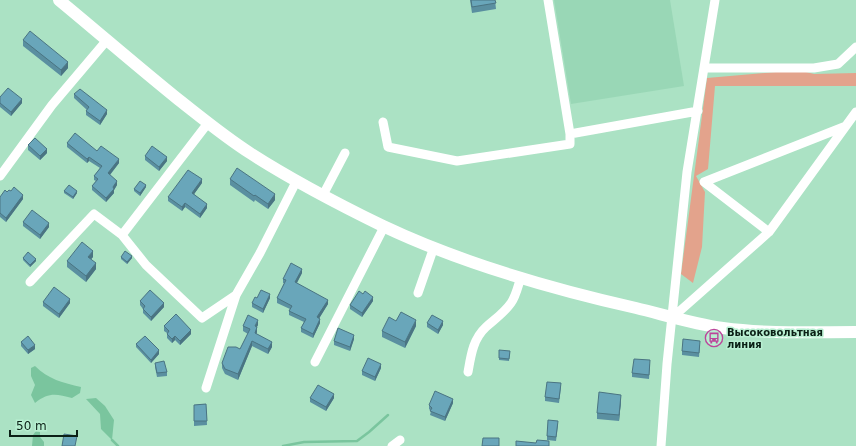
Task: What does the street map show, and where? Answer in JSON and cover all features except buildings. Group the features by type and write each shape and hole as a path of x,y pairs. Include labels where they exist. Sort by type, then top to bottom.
{"main road":[{"path":"59,0 208,123 249,153 384,227 434,247 521,277 574,293 716,327 750,331 790,333 856,332"}],"street":[{"path":"383,122 388,147 457,161 570,144 570,134 548,0"},
{"path":"661,446 667,364 687,172 715,0"},
{"path":"0,176 52,105 107,40"},
{"path":"704,68 814,68 838,64 856,47"},
{"path":"570,134 698,111"},
{"path":"673,317 769,232 856,112"},
{"path":"122,235 208,123"},
{"path":"769,232 704,182 846,126"},
{"path":"323,194 345,153"},
{"path":"206,388 236,295 260,253 297,180"},
{"path":"30,282 94,214 122,235 146,265 202,318 236,295"},
{"path":"315,362 384,227"},
{"path":"418,293 434,247"},
{"path":"468,372 472,348 477,338 485,328 512,302 521,277"},
{"path":"392,446 400,440"}],"shaded area":[{"path":"554,0 670,0 684,86 571,104"},
{"path":"798,70 814,74 856,73 856,86 715,86 708,169 696,176 705,192 702,247 693,283 681,274 707,78"},
{"path":"35,366 56,380 81,387 80,393 72,398 57,395 44,397 35,403 31,395 35,385 31,376 31,368"},
{"path":"96,398 105,406 114,420 112,440 101,429 100,414 86,399"},
{"path":"36,431 40,432 40,437 44,442 44,446 32,446 33,435"}],"waterway":[{"path":"283,446 304,442 357,441 388,415"},
{"path":"112,440 118,446"}],"place":[{"name":"Высоковольтная линия","path":"714,338"}]}
